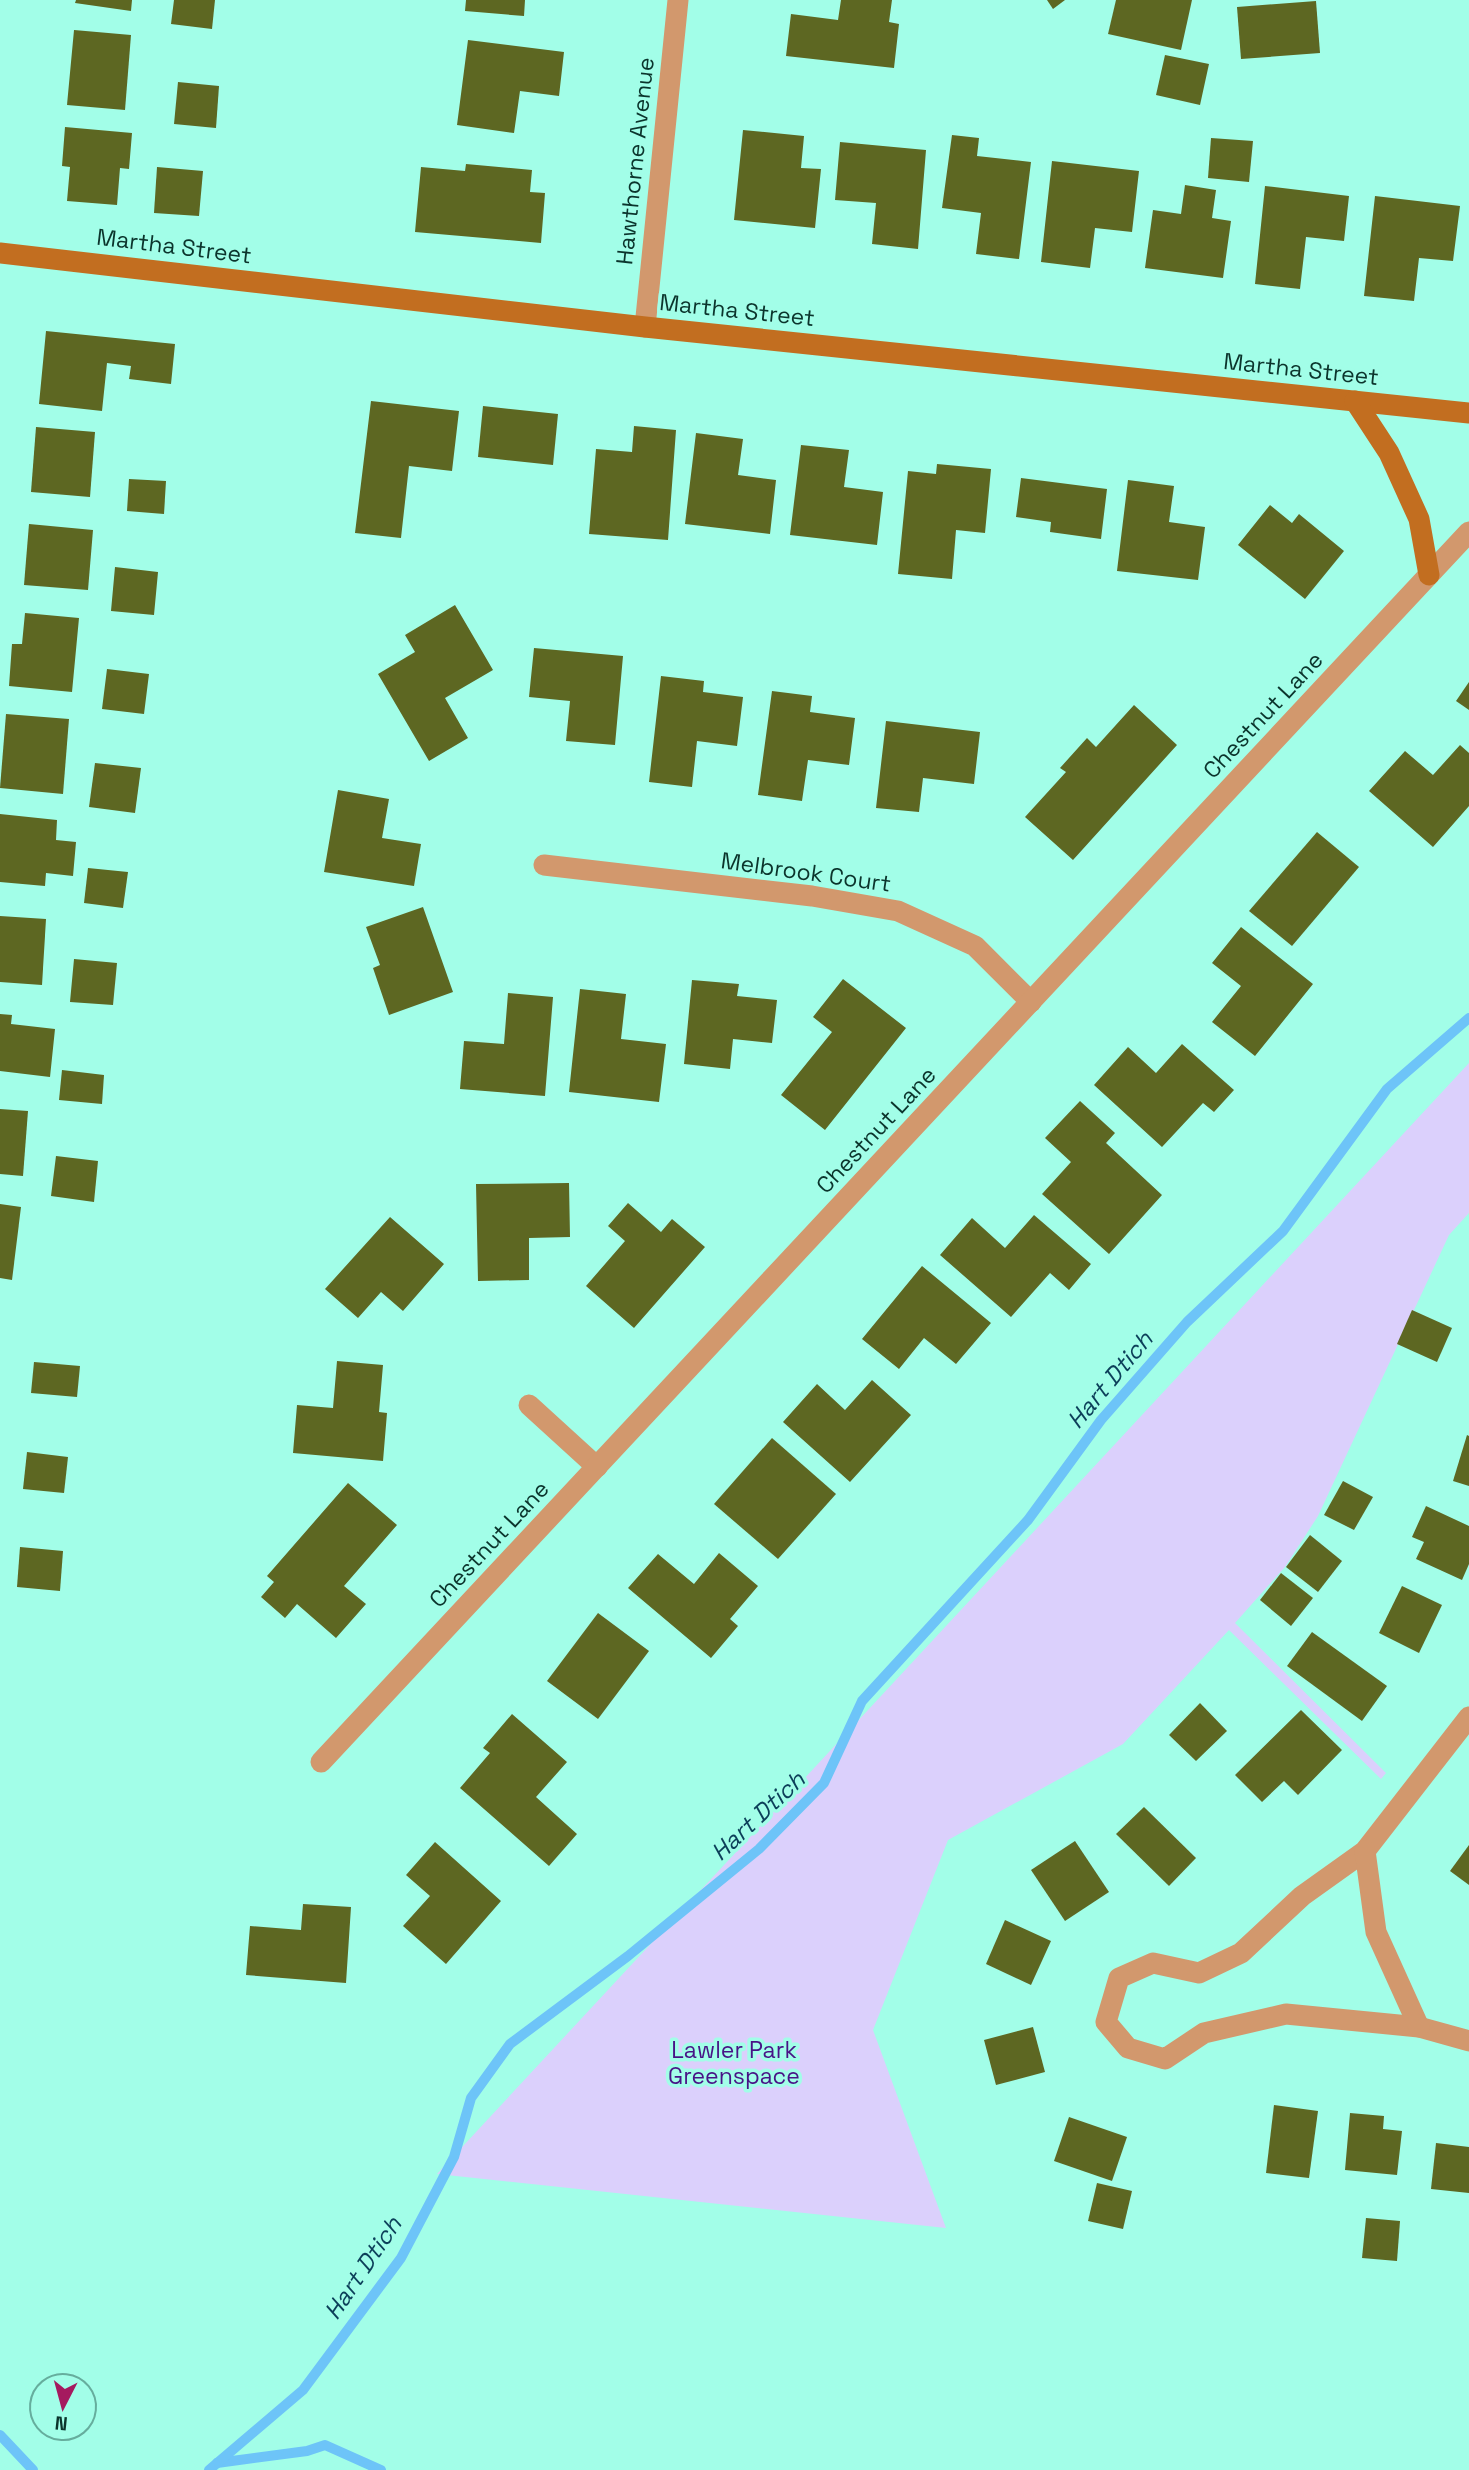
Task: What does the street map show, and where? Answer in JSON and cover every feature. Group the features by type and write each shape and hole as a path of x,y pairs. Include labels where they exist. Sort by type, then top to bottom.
{"street":[{"name":"Hawthorne Avenue","path":"645,327 678,0"},
{"name":"Martha Street","path":"0,253 645,327 1469,413"},
{"path":"1355,401 1389,453 1419,519 1430,575"},
{"name":"Chestnut Lane","path":"321,1762 1469,532"},
{"name":"Melbrook Court","path":"544,865 812,897 898,911 975,947 1031,1002"},
{"path":"529,1405 597,1467"},
{"path":"1469,1717 1366,1851 1302,1896 1241,1953 1199,1973 1153,1963 1119,1978 1106,2022 1128,2048 1165,2059 1204,2033 1286,2014 1419,2027 1469,2041"},
{"path":"1366,1851 1376,1932 1419,2027"}],"green space":[{"name":"Lawler Park Greenspace","path":"1469,1063 1469,1213 1449,1235 1318,1516 1285,1567 1235,1623 1386,1773 1381,1779 1229,1630 1123,1744 948,1840 873,2030 946,2228 437,2174"}],"building":[{"path":"76,0 132,0 131,11 75,3"},
{"path":"174,0 215,0 212,29 171,24"},
{"path":"466,0 525,0 524,16 465,11"},
{"path":"841,0 892,0 889,22 899,24 894,68 786,56 791,14 838,20"},
{"path":"1047,0 1065,0 1053,9"},
{"path":"1116,0 1192,0 1181,50 1108,34"},
{"path":"1316,1 1320,53 1241,59 1237,7"},
{"path":"74,30 131,35 125,110 67,105"},
{"path":"468,40 564,52 559,96 520,91 514,133 457,125"},
{"path":"1165,55 1209,64 1200,105 1156,95"},
{"path":"178,82 219,86 216,128 174,124"},
{"path":"65,127 132,133 129,169 120,168 117,205 67,201 70,167 62,166"},
{"path":"743,130 804,136 801,168 821,169 815,228 734,220"},
{"path":"952,135 979,138 977,156 1031,162 1019,259 976,254 981,213 942,208"},
{"path":"1211,138 1253,141 1249,182 1208,178"},
{"path":"840,142 926,150 918,249 872,244 876,203 835,200"},
{"path":"1052,161 1139,171 1132,232 1095,228 1090,268 1041,262"},
{"path":"466,164 532,170 530,192 545,193 541,243 415,232 421,167 465,171"},
{"path":"157,167 203,171 199,216 154,213"},
{"path":"1185,185 1216,190 1212,218 1231,221 1223,278 1145,268 1153,210 1181,214"},
{"path":"1265,186 1349,196 1344,241 1306,237 1300,289 1255,284"},
{"path":"1375,196 1460,206 1453,261 1419,258 1414,301 1364,296"},
{"path":"46,331 175,344 171,384 129,379 131,366 107,363 102,411 39,404"},
{"path":"371,401 459,411 452,471 409,466 401,538 355,533"},
{"path":"483,406 558,414 553,465 478,457"},
{"path":"634,426 676,430 668,540 589,534 596,449 632,452"},
{"path":"36,427 95,432 90,497 31,492"},
{"path":"696,433 743,439 738,475 776,480 770,534 685,524"},
{"path":"801,445 849,450 844,487 883,492 877,545 790,535"},
{"path":"937,464 991,469 985,533 956,530 952,579 898,574 908,471 936,474"},
{"path":"1021,478 1107,489 1101,539 1050,532 1051,522 1016,517"},
{"path":"129,479 166,481 164,514 127,511"},
{"path":"1128,480 1174,486 1169,522 1205,527 1198,580 1117,571"},
{"path":"1270,505 1292,523 1299,514 1344,551 1305,599 1238,545"},
{"path":"29,524 93,530 88,590 24,585"},
{"path":"115,567 158,572 154,615 111,611"},
{"path":"455,605 493,670 445,698 468,738 429,761 378,674 415,652 405,635"},
{"path":"25,613 79,618 72,692 9,686 12,644 22,644"},
{"path":"534,648 623,656 615,745 566,741 570,701 529,697"},
{"path":"107,669 149,674 144,714 102,709"},
{"path":"661,676 704,681 703,692 743,697 737,746 697,741 692,787 649,782"},
{"path":"1469,682 1469,710 1456,701"},
{"path":"772,691 812,696 810,712 855,718 849,765 808,760 802,801 758,795"},
{"path":"1134,705 1177,745 1073,860 1025,817 1066,772 1060,768 1087,738 1096,747"},
{"path":"6,714 69,719 63,794 0,788"},
{"path":"886,721 980,732 974,784 923,778 919,812 876,808"},
{"path":"1460,745 1469,753 1469,806 1433,847 1369,791 1405,751 1433,775"},
{"path":"95,763 141,768 135,813 89,807"},
{"path":"338,790 389,799 382,838 421,844 414,886 324,872"},
{"path":"0,814 57,820 56,840 76,842 73,876 46,873 45,886 0,882"},
{"path":"1317,832 1359,867 1292,946 1249,911"},
{"path":"88,868 128,872 123,908 84,903"},
{"path":"423,907 453,992 389,1015 373,968 380,965 366,927"},
{"path":"0,916 46,919 42,985 0,982"},
{"path":"1241,927 1313,984 1255,1056 1212,1022 1241,986 1212,963"},
{"path":"74,959 117,963 113,1005 70,1002"},
{"path":"843,979 906,1028 825,1130 781,1095 832,1032 813,1017"},
{"path":"692,980 739,984 737,996 777,1000 772,1043 733,1039 730,1069 684,1064"},
{"path":"580,989 626,994 621,1039 666,1044 659,1102 569,1092"},
{"path":"508,993 553,997 545,1096 460,1089 464,1041 504,1044"},
{"path":"0,1014 12,1015 11,1024 55,1029 50,1077 0,1071"},
{"path":"1182,1044 1234,1090 1214,1112 1203,1103 1162,1147 1094,1085 1128,1047 1156,1073"},
{"path":"62,1070 104,1075 102,1104 59,1100"},
{"path":"1080,1101 1115,1133 1106,1143 1162,1195 1109,1254 1042,1194 1071,1162 1045,1138"},
{"path":"0,1109 28,1111 23,1176 0,1174"},
{"path":"56,1156 98,1161 94,1202 51,1196"},
{"path":"569,1183 570,1237 529,1238 529,1280 478,1281 476,1184"},
{"path":"628,1203 661,1232 672,1219 705,1247 634,1328 586,1286 625,1241 608,1226"},
{"path":"0,1204 21,1207 12,1280 0,1278"},
{"path":"1034,1215 1091,1264 1069,1290 1050,1273 1011,1317 940,1255 972,1218 1005,1248"},
{"path":"390,1217 444,1264 403,1311 381,1292 358,1318 325,1289"},
{"path":"922,1266 991,1323 956,1364 924,1338 899,1369 862,1339"},
{"path":"1412,1310 1452,1328 1437,1362 1397,1344"},
{"path":"337,1361 383,1365 379,1412 387,1413 383,1461 293,1453 297,1405 333,1408"},
{"path":"34,1362 80,1366 77,1397 31,1393"},
{"path":"872,1380 911,1415 850,1482 783,1422 817,1384 845,1410"},
{"path":"1467,1435 1469,1436 1469,1486 1453,1481"},
{"path":"772,1438 836,1494 778,1559 714,1504"},
{"path":"27,1452 68,1457 64,1493 23,1489"},
{"path":"1343,1481 1373,1497 1354,1530 1324,1515"},
{"path":"348,1483 397,1525 344,1586 366,1604 336,1638 297,1604 285,1618 261,1597 274,1582 267,1576"},
{"path":"1426,1506 1469,1526 1469,1564 1462,1580 1416,1559 1424,1542 1412,1537"},
{"path":"1310,1535 1342,1561 1318,1592 1286,1567"},
{"path":"20,1547 63,1551 60,1591 17,1587"},
{"path":"719,1553 758,1586 730,1619 738,1626 711,1658 628,1588 658,1554 694,1584"},
{"path":"1281,1573 1313,1598 1291,1626 1260,1600"},
{"path":"1402,1586 1442,1605 1419,1653 1379,1633"},
{"path":"598,1613 649,1651 598,1719 547,1681"},
{"path":"1312,1632 1387,1686 1362,1721 1287,1666"},
{"path":"1200,1703 1227,1731 1196,1761 1169,1735"},
{"path":"1301,1710 1342,1750 1298,1795 1284,1781 1262,1802 1235,1775"},
{"path":"512,1714 567,1762 536,1797 577,1834 549,1866 460,1788 490,1753 483,1748"},
{"path":"1144,1807 1196,1858 1169,1886 1116,1834"},
{"path":"1075,1841 1109,1892 1065,1921 1031,1870"},
{"path":"435,1842 501,1901 446,1964 403,1926 430,1896 406,1875"},
{"path":"1469,1845 1469,1885 1450,1871"},
{"path":"303,1904 351,1907 346,1983 246,1975 250,1926 301,1930"},
{"path":"1005,1920 1051,1941 1031,1985 986,1964"},
{"path":"1033,2027 1045,2072 996,2085 984,2040"},
{"path":"1274,2105 1318,2111 1309,2178 1266,2173"},
{"path":"1350,2113 1384,2116 1383,2129 1402,2131 1397,2175 1345,2170"},
{"path":"1069,2117 1127,2137 1112,2181 1054,2161"},
{"path":"1436,2143 1469,2147 1469,2193 1431,2189"},
{"path":"1097,2183 1132,2191 1123,2229 1088,2221"},
{"path":"1366,2218 1400,2221 1397,2261 1362,2258"}],"waterway":[{"name":"Hart Dtich","path":"209,2470 303,2390 401,2258 454,2157 471,2098 510,2044 628,1956 759,1849 824,1783 862,1701 1028,1520 1101,1420 1187,1322 1283,1231 1387,1089 1469,1018"},
{"path":"0,2435 33,2470"},
{"path":"217,2463 307,2451 325,2445 381,2470"}]}
